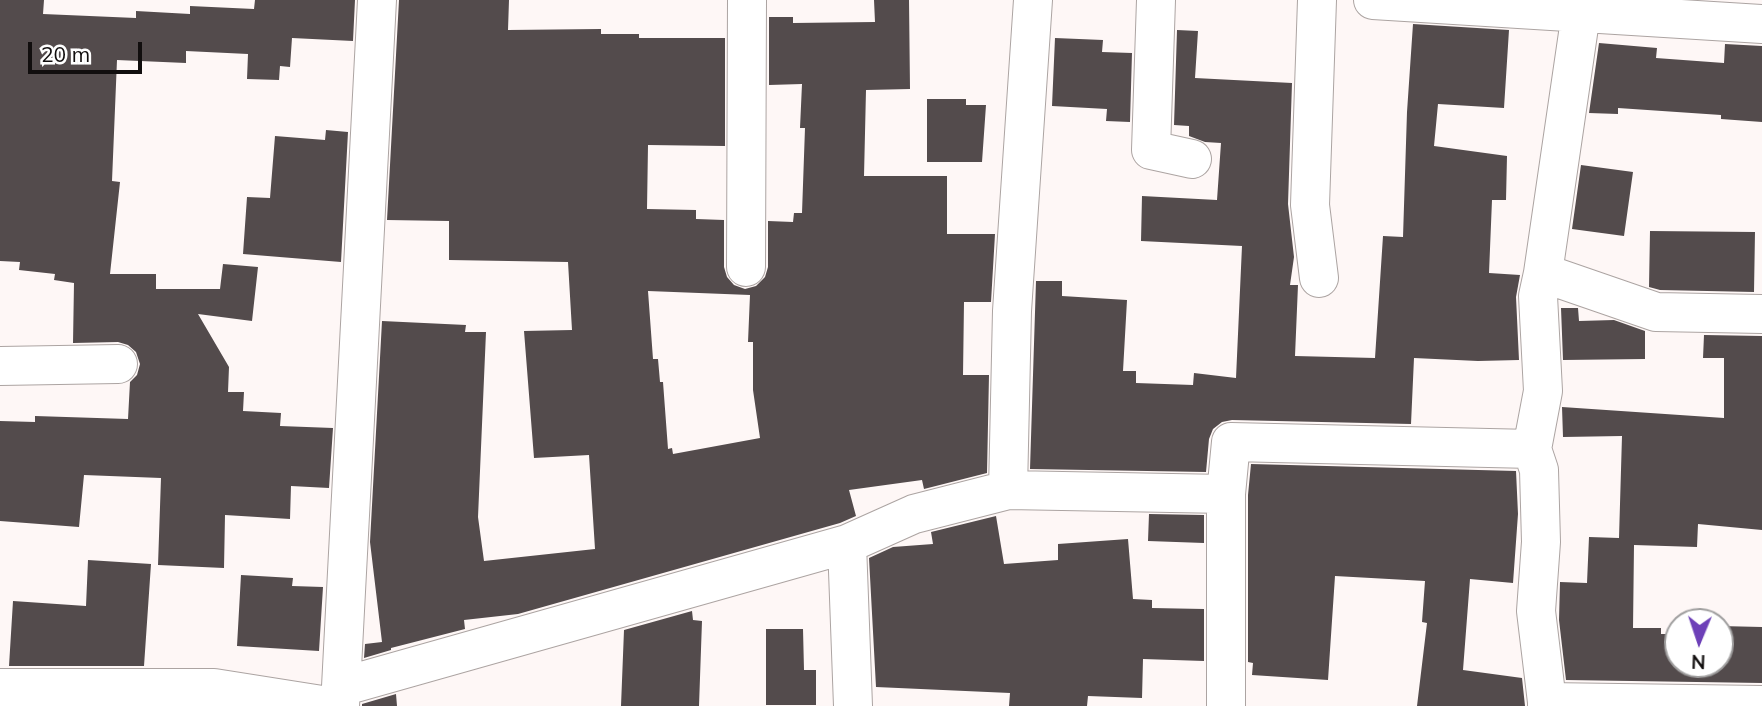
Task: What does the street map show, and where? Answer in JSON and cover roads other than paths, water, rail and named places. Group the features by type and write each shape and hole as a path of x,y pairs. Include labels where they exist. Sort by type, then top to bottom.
{"street":[{"path":"337,700 377,0"},
{"path":"746,267 747,0"},
{"path":"1008,490 1012,311 1033,0"},
{"path":"1156,0 1151,150 1192,159"},
{"path":"1317,0 1310,205 1319,278"},
{"path":"1373,0 1762,24"},
{"path":"1581,13 1538,296 1543,391 1532,449 1539,470 1541,542 1535,611 1547,704 1762,705"},
{"path":"1543,273 1656,312 1762,314"},
{"path":"0,366 118,364"},
{"path":"1226,706 1226,494 1231,442 1532,449"},
{"path":"0,688 214,688 337,700 847,544 914,514 1008,490 1226,494"},
{"path":"847,544 853,706"}]}
